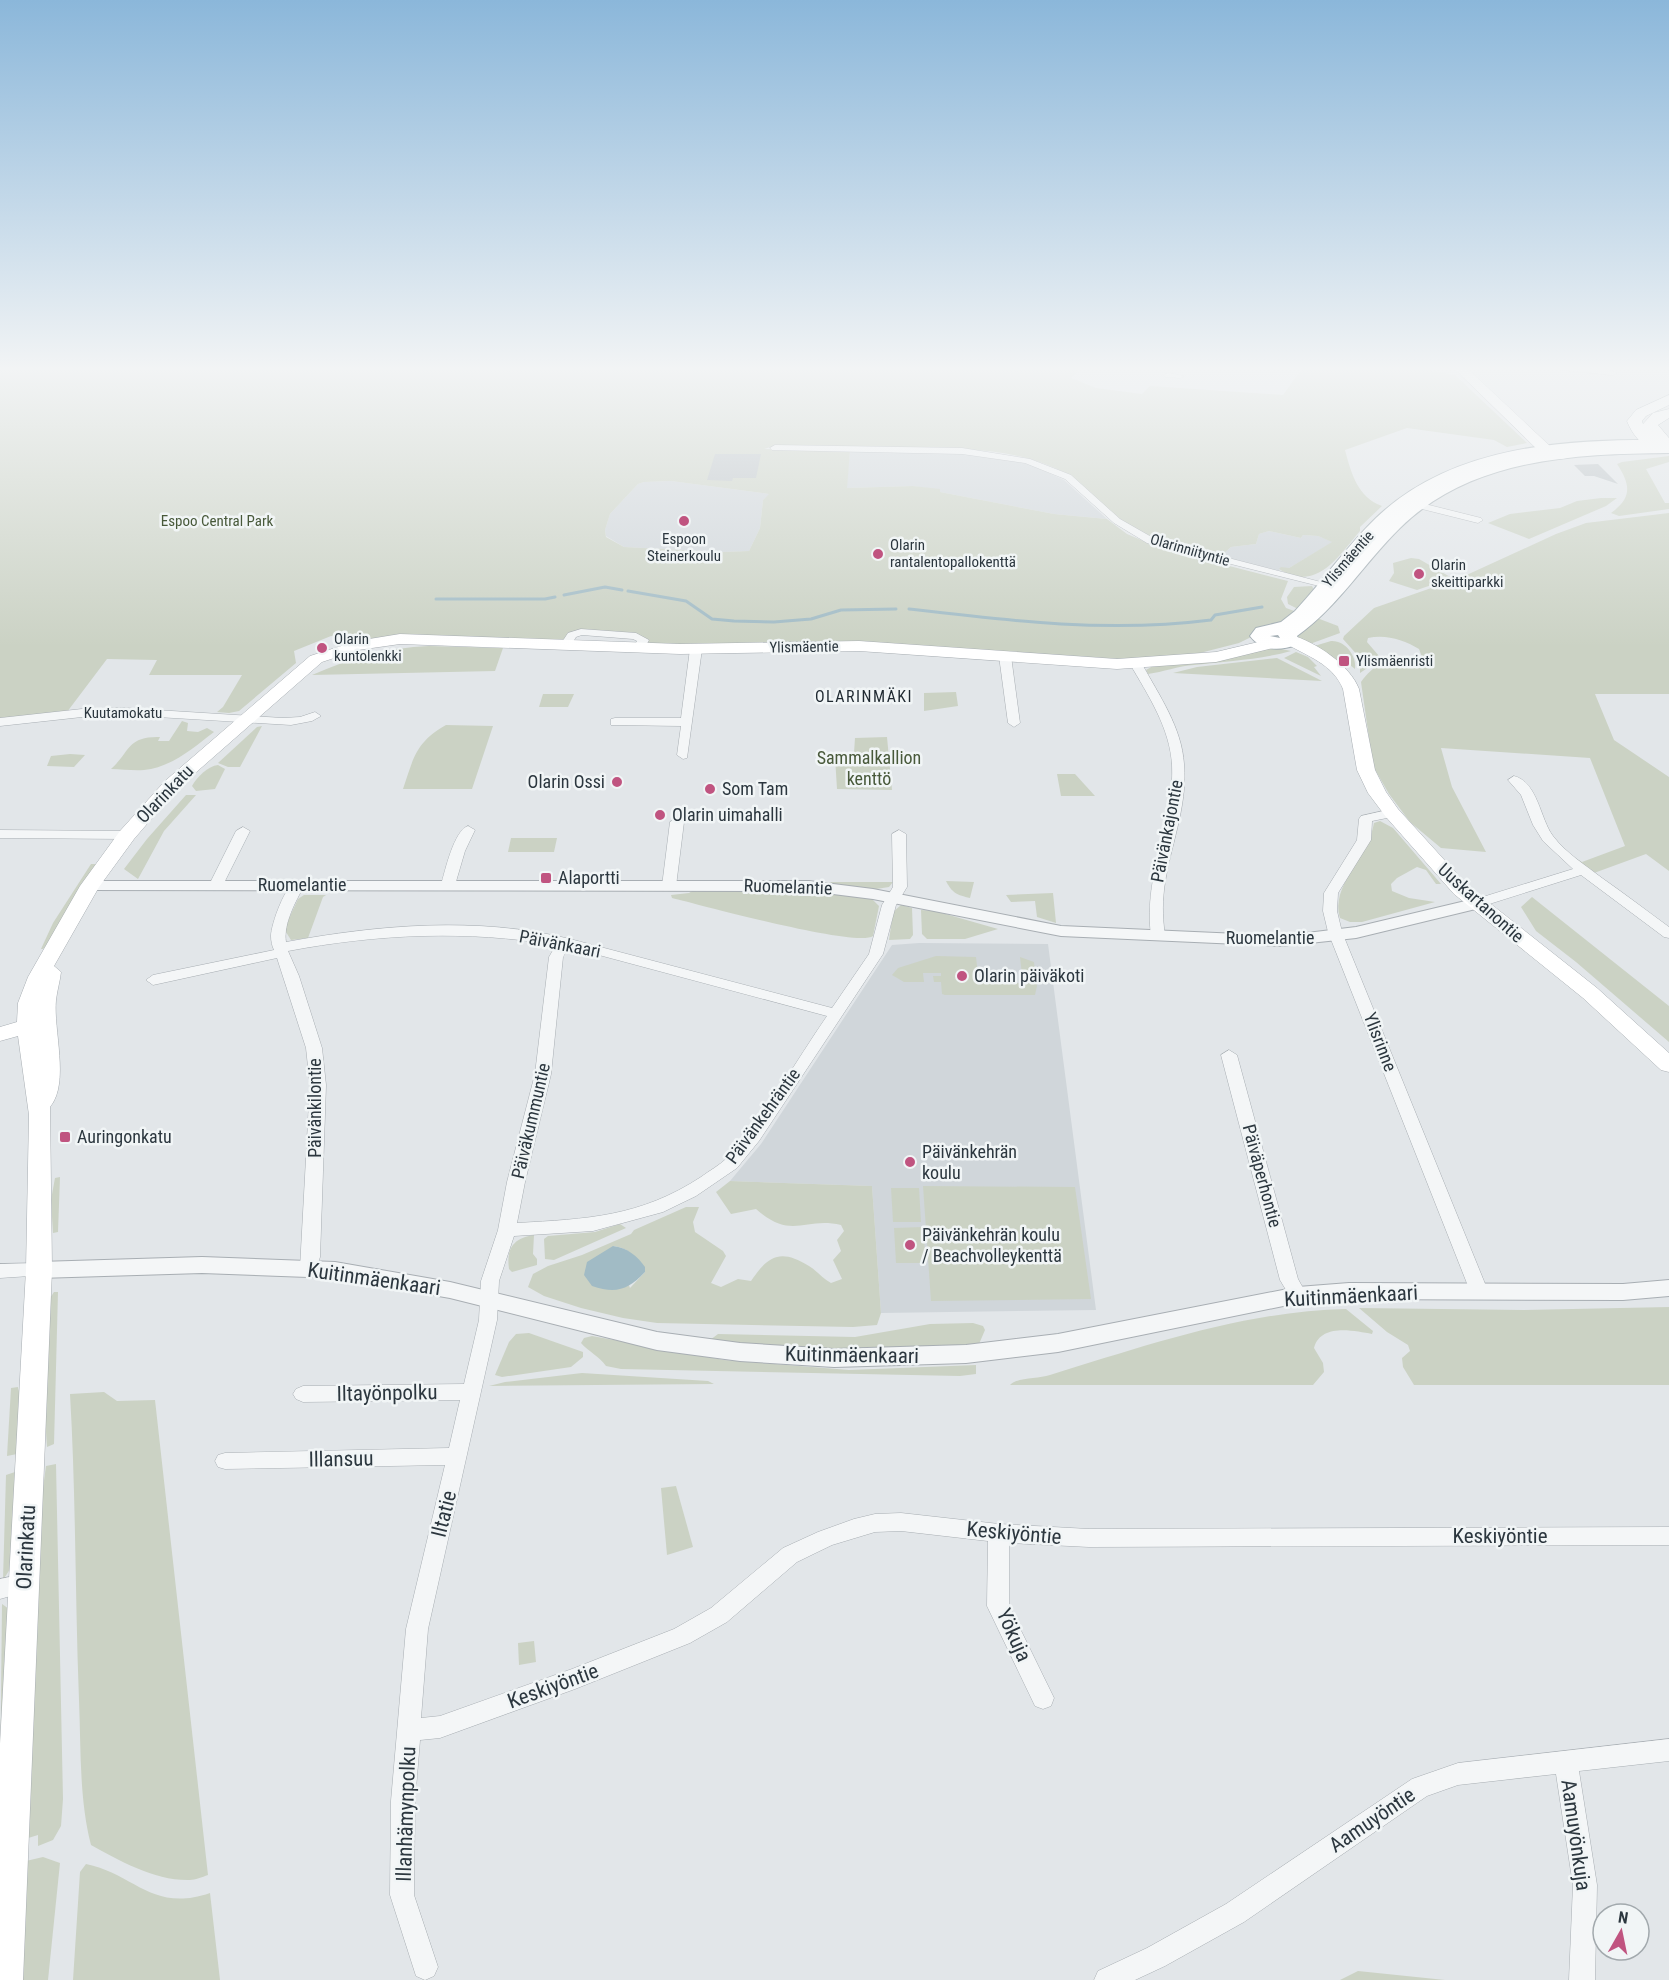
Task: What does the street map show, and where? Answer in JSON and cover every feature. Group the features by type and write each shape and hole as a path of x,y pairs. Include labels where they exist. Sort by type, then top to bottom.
{"main road":[{"name":"Ylismäentie","path":"357,647 411,640 639,649 859,646 1088,663 1136,664 1216,657 1278,638 1323,607 1332,586 1388,515 1422,489 1479,465 1494,462"},
{"name":"Ylismäentie","path":"1332,586 1417,505 1445,487 1475,474 1520,462"},
{"name":"Uuskartanontie","path":"1278,638 1328,668 1339,680 1352,701 1366,770 1377,793 1438,865 1478,903 1590,993 1669,1065"},
{"name":"Olarinkatu","path":"5,1980 12,1586 39,1270 40,1114 34,1022 45,1001 54,950 90,886 127,835 171,785 245,718 316,659 357,647"},
{"path":"0,1024 34,1022"},
{"path":"0,1034 34,1022"}],"street":[{"name":"Olarinniityntie","path":"1033,462 1068,477 1117,521 1151,541 1332,586"},
{"path":"1417,505 1478,520"},
{"path":"683,755 696,649"},
{"path":"1005,656 1014,723"},
{"name":"Päivänkajontie","path":"1136,664 1170,734 1178,767 1177,792 1153,906 1158,936"},
{"name":"Kuutamokatu","path":"0,722 20,722 82,713 188,713 304,720 315,716"},
{"path":"615,722 687,722"},
{"path":"1514,780 1527,790 1540,826 1566,857 1669,934"},
{"name":"Ylisrinne","path":"1392,813 1366,819 1364,840 1330,893 1330,911 1337,936 1479,1291"},
{"path":"669,886 677,822"},
{"path":"216,885 243,831"},
{"path":"448,885 458,851 468,831"},
{"path":"0,834 127,835"},
{"name":"Päivänkehräntie","path":"507,1230 593,1225 625,1218 657,1208 705,1183 731,1164 876,954 886,912 901,881 899,834"},
{"path":"1478,903 1583,870"},
{"name":"Päivänkilontie","path":"297,885 279,927 281,951 292,976 314,1048 318,1085 309,1268"},
{"name":"Ruomelantie","path":"90,886 809,886 894,896 1043,928 1282,941 1337,936 1478,903"},
{"name":"Päivänkaari","path":"153,980 366,934 408,931 486,931 565,942 835,1013"},
{"name":"Päiväkummuntie","path":"488,1299 489,1281 507,1230 516,1182 543,1074 556,957 565,942"},
{"name":"Päiväperhontie","path":"1229,1055 1289,1280 1298,1295"},
{"name":"Kuitinmäenkaari","path":"39,1270 202,1265 309,1268 389,1278 488,1299 573,1322 657,1341 740,1352 834,1358 908,1357 986,1352 1058,1343 1298,1295 1349,1291 1623,1292 1669,1288"},
{"path":"0,1271 39,1270"},
{"name":"Iltatie","path":"409,1730 417,1629 488,1320 488,1299"},
{"name":"Iltayönpolku","path":"303,1394 471,1392"},
{"name":"Illansuu","path":"225,1461 457,1456"},
{"name":"Keskiyöntie","path":"409,1730 440,1727 575,1679 682,1636 718,1615 790,1556 825,1538 875,1523 901,1522 999,1533 1089,1538 1669,1536"},
{"name":"Yökuja","path":"999,1533 998,1606 1043,1698"},
{"name":"Illanhämynpolku","path":"409,1730 403,1801 402,1894 425,1967"},
{"name":"Aamuyöntie","path":"1107,1980 1156,1957 1234,1913 1420,1787 1458,1774 1669,1750"},
{"name":"Aamuyönkuja","path":"1566,1762 1585,1885 1582,1980"}],"shaded area":[{"path":"849,462 1021,462 1064,480 1107,519 1054,514 913,486 846,488"},
{"name":"Espoon Steinerkoulu","path":"671,481 770,494 763,500 760,528 749,551 722,552 624,547 606,536 605,530 610,514 638,484"},
{"path":"1269,531 1301,538 1303,535 1318,536 1333,542 1289,568 1279,569 1281,571 1220,557 1231,547 1256,544 1259,534"},
{"name":"Päivänkehrän koulu","path":"919,943 1048,944 1096,1310 881,1313 872,1186 730,1181 761,1144 892,945"}],"green space":[{"name":"Espoo Central Park","path":"0,462 849,462 847,488 913,486 940,489 940,492 1054,514 1107,519 1127,534 1175,552 1288,581 1281,599 1286,608 1297,612 1288,619 1239,643 1196,654 1135,660 856,641 648,646 645,638 635,634 578,630 565,640 360,640 331,636 294,651 296,663 239,711 217,712 223,707 242,675 149,675 157,660 107,659 67,712 0,718","holes":["671,481 769,494 763,500 760,528 749,551 722,552 624,547 606,537 605,530 610,514 638,484 644,482"]},
{"name":"Espoo Central Park","path":"1040,462 1349,462 1361,491 1382,506 1360,527 1360,531 1334,561 1325,569 1304,577 1279,569 1289,568 1332,542 1318,536 1303,535 1301,538 1269,531 1259,534 1256,544 1231,547 1220,557 1194,550 1157,539 1133,528 1113,514 1071,477"},
{"path":"1668,462 1646,469 1665,503 1669,503 1669,509 1619,516 1611,513 1623,502 1627,491 1625,478 1617,464"},
{"path":"1617,498 1606,506 1529,539 1488,523 1510,514 1560,508 1577,501"},
{"path":"1669,513 1669,694 1595,694 1614,740 1669,777 1669,871 1646,854 1594,873 1572,856 1582,862 1625,846 1590,758 1441,748 1452,787 1486,852 1441,848 1410,822 1389,794 1373,766 1361,682 1379,665 1387,662 1414,661 1422,657 1419,649 1395,639 1368,638 1367,642 1379,656 1379,660 1360,673 1360,658 1343,639 1344,636 1374,608 1460,578 1556,534 1586,523"},
{"name":"Olarin skeittiparkki","path":"1411,558 1419,559 1452,578 1417,590 1389,581 1394,573 1393,563"},
{"path":"1312,586 1314,590 1300,610 1288,604 1287,597 1294,587"},
{"path":"1317,618 1338,626 1340,633 1307,645 1296,638 1296,633"},
{"path":"1331,641 1341,643 1349,650 1354,659 1355,669 1345,661 1336,660 1311,647"},
{"path":"429,646 503,648 495,671 312,675 369,655"},
{"path":"1272,647 1291,651 1148,674 1146,670 1153,666"},
{"path":"1296,652 1308,657 1317,666 1314,667 1321,676 1284,658"},
{"path":"1277,658 1322,681 1173,673 1197,667"},
{"path":"956,692 958,706 924,711 924,693"},
{"path":"543,694 574,694 568,707 539,707"},
{"path":"182,721 188,723 187,731 198,732 207,728 214,732 182,756 164,765 144,770 111,769 130,746 141,739 160,737 158,741 169,741"},
{"path":"446,725 493,726 472,789 403,789 417,752 428,738"},
{"path":"262,726 240,767 228,767 218,763 257,727"},
{"name":"Sammalkallion kenttö","path":"887,737 892,790 837,789 835,757 854,753 855,738"},
{"path":"85,755 74,767 47,766 51,756"},
{"path":"218,765 225,769 215,789 196,791 192,786 197,779 207,770"},
{"path":"1057,774 1075,774 1095,796 1061,796"},
{"path":"186,795 196,795 164,831 138,879 124,869"},
{"path":"1380,821 1393,828 1441,884 1436,884 1426,870 1417,867 1397,878 1391,884 1392,891 1409,898 1435,902 1362,922 1350,922 1340,918 1338,906 1340,894 1365,848 1374,823"},
{"path":"511,838 557,838 554,852 508,852"},
{"path":"91,864 98,864 52,938 41,949 53,923"},
{"path":"946,881 974,882 970,898 955,893"},
{"path":"815,882 893,882 889,887 876,889"},
{"path":"800,890 872,899 879,906 873,936 861,938 810,931 672,898 671,895 692,891"},
{"path":"1053,893 1056,923 1037,917 1035,901 1011,902 1006,895"},
{"path":"304,895 326,895 323,897 308,938 291,940 284,929 298,899"},
{"path":"1532,897 1669,1006 1669,1042 1576,962 1536,931 1521,907"},
{"path":"901,905 912,908 913,935 910,939 889,940 893,912"},
{"path":"921,910 935,911 998,929 965,939 927,939 922,934"},
{"path":"936,956 976,957 979,983 1023,983 1020,957 1034,962 1037,986 1035,995 945,995 942,994 941,982 934,982 933,976 941,976 941,973 923,973 924,982 904,982 892,975 898,968"},
{"path":"60,1177 58,1232 53,1233 51,1200 55,1178"},
{"path":"730,1181 872,1186 881,1313 877,1325 853,1327 657,1323 581,1308 544,1296 528,1287 533,1274 548,1266 582,1255 686,1207 699,1207 693,1222 695,1232 723,1251 726,1256 711,1283 721,1287 738,1279 751,1281 769,1261 782,1256 799,1260 831,1283 842,1279 833,1260 841,1251 837,1240 844,1231 841,1225 818,1223 789,1226 769,1219 756,1209 731,1214 716,1192","holes":["613,1246 632,1255 645,1272 630,1288"]},
{"path":"923,1186 1075,1187 1091,1299 931,1301"},
{"path":"891,1188 919,1188 921,1222 893,1222"},
{"path":"620,1224 626,1228 554,1260 545,1259 544,1239 548,1236 595,1232"},
{"name":"Päivänkehrän koulu / Beachvolleykenttä","path":"923,1227 926,1263 896,1263 894,1228"},
{"path":"534,1235 533,1254 537,1259 537,1265 512,1272 508,1262 510,1250 521,1239"},
{"path":"54,1292 58,1292 54,1444 47,1447 45,1417 50,1298"},
{"path":"1669,1307 1669,1385 1414,1385 1403,1367 1402,1358 1410,1351 1408,1345 1387,1332 1359,1308 1524,1310"},
{"path":"1346,1309 1373,1331 1372,1334 1339,1331 1323,1335 1314,1348 1323,1363 1324,1372 1313,1385 1010,1385 1014,1382 1050,1375 1159,1342 1233,1323 1308,1311"},
{"path":"973,1323 983,1326 985,1330 979,1344 844,1349 710,1340 718,1334 855,1337 930,1324"},
{"path":"529,1333 583,1352 583,1357 571,1367 502,1377 495,1375 509,1342 516,1334"},
{"path":"592,1336 724,1360 849,1370 976,1365 976,1374 960,1376 621,1369 606,1366 581,1343 584,1338"},
{"path":"582,1373 708,1381 714,1384 489,1386"},
{"path":"18,1387 23,1412 17,1454 7,1456 11,1388"},
{"path":"104,1392 117,1401 155,1400 208,1875 194,1880 151,1874 126,1863 91,1845 87,1827 82,1791 70,1394"},
{"path":"56,1464 63,1799 61,1826 53,1840 38,1846 38,1835 25,1839 42,1495 46,1466"},
{"path":"15,1472 14,1563 3,1580 6,1475"},
{"path":"676,1486 693,1547 667,1555 661,1488"},
{"path":"2,1604 9,1609 0,1793"},
{"path":"534,1641 536,1662 519,1665 518,1643"},
{"path":"43,1857 60,1863 48,1980 17,1980 26,1861"},
{"path":"86,1864 103,1869 158,1895 190,1898 210,1893 220,1980 73,1980 80,1872"},
{"path":"1358,1971 1445,1980 1340,1980"}],"water":[{"path":"613,1246 635,1256 645,1267 645,1272 633,1283 621,1289 608,1290 592,1286 584,1275 587,1262"}],"building":[{"path":"712,462 759,462 756,478 733,478 732,481 707,480"},
{"path":"1598,464 1618,484 1594,476 1585,476 1574,465"}],"waterway":[{"path":"564,595 605,587 622,590"},
{"path":"628,591 686,601 712,619 734,621 774,622 811,619 841,610 896,609"},
{"path":"436,599 545,599 555,597"},
{"path":"909,609 1060,624 1135,625 1211,620 1215,615 1262,607"}],"place":[{"name":"Espoon Steinerkoulu","path":"684,521"},
{"name":"Olarin rantalentopallokenttä","path":"878,554"},
{"name":"Olarin skeittiparkki","path":"1419,574"},
{"name":"Olarin kuntolenkki","path":"322,648"},
{"name":"Ylismäenristi","path":"1344,661"},
{"name":"Olarin Ossi","path":"617,782"},
{"name":"Som Tam","path":"710,789"},
{"name":"Olarin uimahalli","path":"660,815"},
{"name":"Alaportti","path":"546,878"},
{"name":"Olarin päiväkoti","path":"962,976"},
{"name":"Auringonkatu","path":"65,1137"},
{"name":"Päivänkehrän koulu","path":"910,1162"},
{"name":"Päivänkehrän koulu / Beachvolleykenttä","path":"910,1245"}],"district":[{"name":"OLARINMÄKI","path":"864,696"}]}
